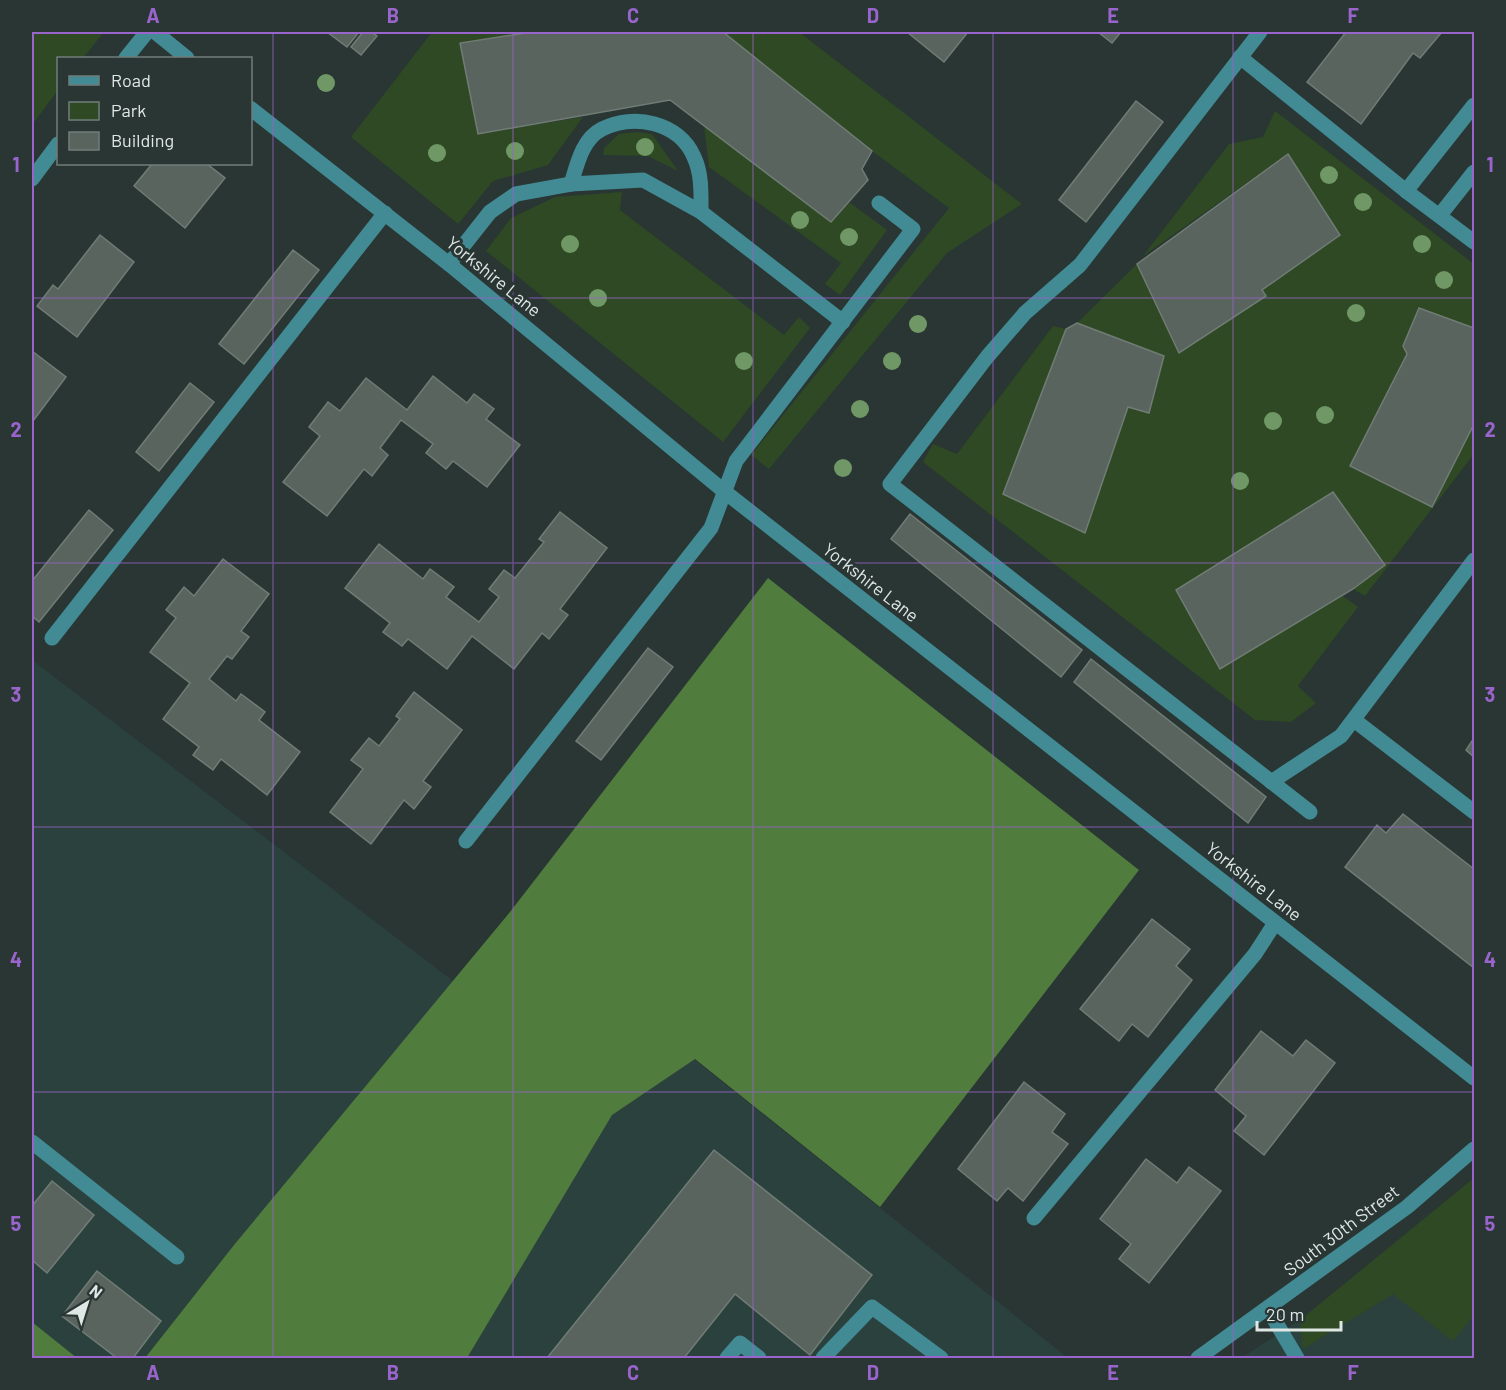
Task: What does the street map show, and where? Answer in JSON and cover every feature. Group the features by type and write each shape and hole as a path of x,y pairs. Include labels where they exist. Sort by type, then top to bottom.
{"street":[{"path":"127,57 147,32"},
{"path":"155,32 186,57"},
{"path":"1260,32 1080,265 1025,313 890,484 1310,812"},
{"path":"1240,57 1406,191 1474,242"},
{"path":"1406,191 1474,105"},
{"name":"Yorkshire Lane","path":"252,110 449,264 724,492 1474,1078"},
{"path":"571,184 582,150 602,129 632,122 660,123 678,135 693,155 700,177 701,212"},
{"path":"32,179 57,145"},
{"path":"1440,215 1474,172"},
{"path":"449,264 490,212 516,194 571,184 643,180 701,212 843,322"},
{"path":"466,842 711,528 736,461 913,229 879,203"},
{"path":"52,638 385,213"},
{"path":"1271,782 1341,736 1474,560"},
{"path":"1354,720 1474,812"},
{"path":"1034,1218 1255,954 1275,923"},
{"path":"32,1142 177,1257"},
{"name":"South 30th Street","path":"1198,1359 1407,1207 1474,1149"},
{"path":"823,1359 872,1307 941,1359"},
{"path":"1268,1309 1297,1359"},
{"path":"727,1359 740,1343 759,1359"}],"shaded area":[{"path":"32,660 453,981 510,912 1068,1358 376,1358 234,1245 145,1358 77,1358 32,1322"},
{"path":"1474,1193 1474,1358 1241,1358 1352,1286"}],"green space":[{"path":"32,32 104,32 84,57 57,57 57,91 32,125"},
{"path":"432,32 532,32 461,43 478,134 583,117 548,165 493,181 458,224 351,137"},
{"path":"723,32 799,32 1022,204 947,253 769,469 751,455 949,208 872,151"},
{"path":"1275,111 1474,264 1474,328 1419,308 1403,346 1407,354 1350,466 1432,507 1474,425 1474,454 1365,596 1353,589 1384,565 1271,531 1177,590 1220,669 1343,596 1358,607 1298,686 1316,703 1291,722 1255,720 923,462 933,444 957,454 1053,326 1066,329 1003,494 1085,532 1128,407 1149,413 1164,356 1077,323 1137,264 1180,352 1265,297 1262,290 1340,235 1288,154 1143,256 1229,144 1263,137"},
{"path":"704,126 831,222 849,202 887,230 840,295 825,284 841,263 709,167"},
{"path":"636,132 652,134 678,171 648,156 603,155 604,148 619,134"},
{"path":"622,192 620,210 784,335 799,317 810,328 723,442 486,251 511,218 555,197"},
{"path":"768,578 1139,870 880,1207 695,1059 612,1115 467,1358 145,1358 234,1245 510,912"},
{"path":"1474,1178 1474,1315 1453,1341 1393,1294 1303,1349 1300,1320"},
{"path":"32,1322 77,1358 32,1358"}],"building":[{"path":"327,32 359,32 347,47"},
{"path":"363,32 371,32 377,36 361,55 351,47"},
{"path":"532,32 723,32 872,151 862,169 868,180 831,222 670,100 478,134 460,43"},
{"path":"907,32 968,32 944,62"},
{"path":"1098,32 1121,32 1112,43"},
{"path":"1346,32 1442,32 1420,58 1413,53 1361,124 1307,82"},
{"path":"1136,101 1163,122 1086,222 1059,200"},
{"path":"1288,154 1340,235 1262,290 1266,296 1179,353 1137,264"},
{"path":"151,165 208,165 225,178 185,228 134,186"},
{"path":"100,235 134,262 77,337 37,306 53,285 58,289"},
{"path":"293,250 319,270 244,364 219,344"},
{"path":"1419,308 1474,328 1474,424 1432,507 1350,466 1407,354 1403,346"},
{"path":"1077,323 1164,356 1149,413 1128,407 1085,533 1003,494 1066,329"},
{"path":"32,351 66,377 33,421 32,419"},
{"path":"433,376 467,403 474,394 494,409 486,419 520,445 487,487 453,461 446,469 426,453 433,444 401,420 380,448 388,455 372,476 364,469 327,516 283,482 320,436 309,427 328,402 340,411 366,378 407,410"},
{"path":"190,383 214,402 159,471 136,452"},
{"path":"1333,492 1385,565 1353,589 1220,669 1176,590"},
{"path":"89,510 113,530 39,622 32,616 32,581"},
{"path":"560,512 607,548 560,609 568,615 549,639 542,633 514,669 472,636 447,669 408,639 402,646 383,632 390,623 345,588 379,544 423,579 430,569 454,587 446,597 479,622 499,597 489,589 504,570 515,578 544,542 539,539"},
{"path":"910,514 1082,650 1061,677 891,539"},
{"path":"223,559 269,594 241,631 249,637 232,659 227,656 209,679 236,701 241,694 265,712 259,720 300,752 267,795 221,759 213,770 193,755 199,747 163,719 190,683 150,652 176,618 166,610 184,587 194,596"},
{"path":"648,648 673,667 601,760 576,741"},
{"path":"1091,659 1266,797 1248,823 1074,682"},
{"path":"414,692 462,730 423,781 431,787 414,809 404,800 371,844 330,812 363,769 351,760 369,738 379,746 400,719 396,716"},
{"path":"1474,738 1474,757 1466,750"},
{"path":"1403,814 1474,869 1474,968 1345,867 1377,825 1386,833"},
{"path":"1152,919 1190,949 1176,966 1192,980 1148,1037 1132,1024 1119,1041 1080,1009"},
{"path":"1261,1031 1293,1056 1306,1040 1335,1063 1264,1155 1234,1131 1246,1116 1215,1090"},
{"path":"1024,1082 1065,1114 1052,1132 1068,1144 1023,1201 1008,1188 997,1201 958,1169"},
{"path":"714,1150 872,1275 810,1355 735,1294 684,1358 547,1358"},
{"path":"1146,1159 1177,1183 1189,1167 1221,1191 1149,1283 1119,1259 1131,1244 1100,1219"},
{"path":"52,1181 94,1215 47,1273 32,1260 32,1206"},
{"path":"97,1271 161,1321 133,1358 117,1358 62,1316"}]}
